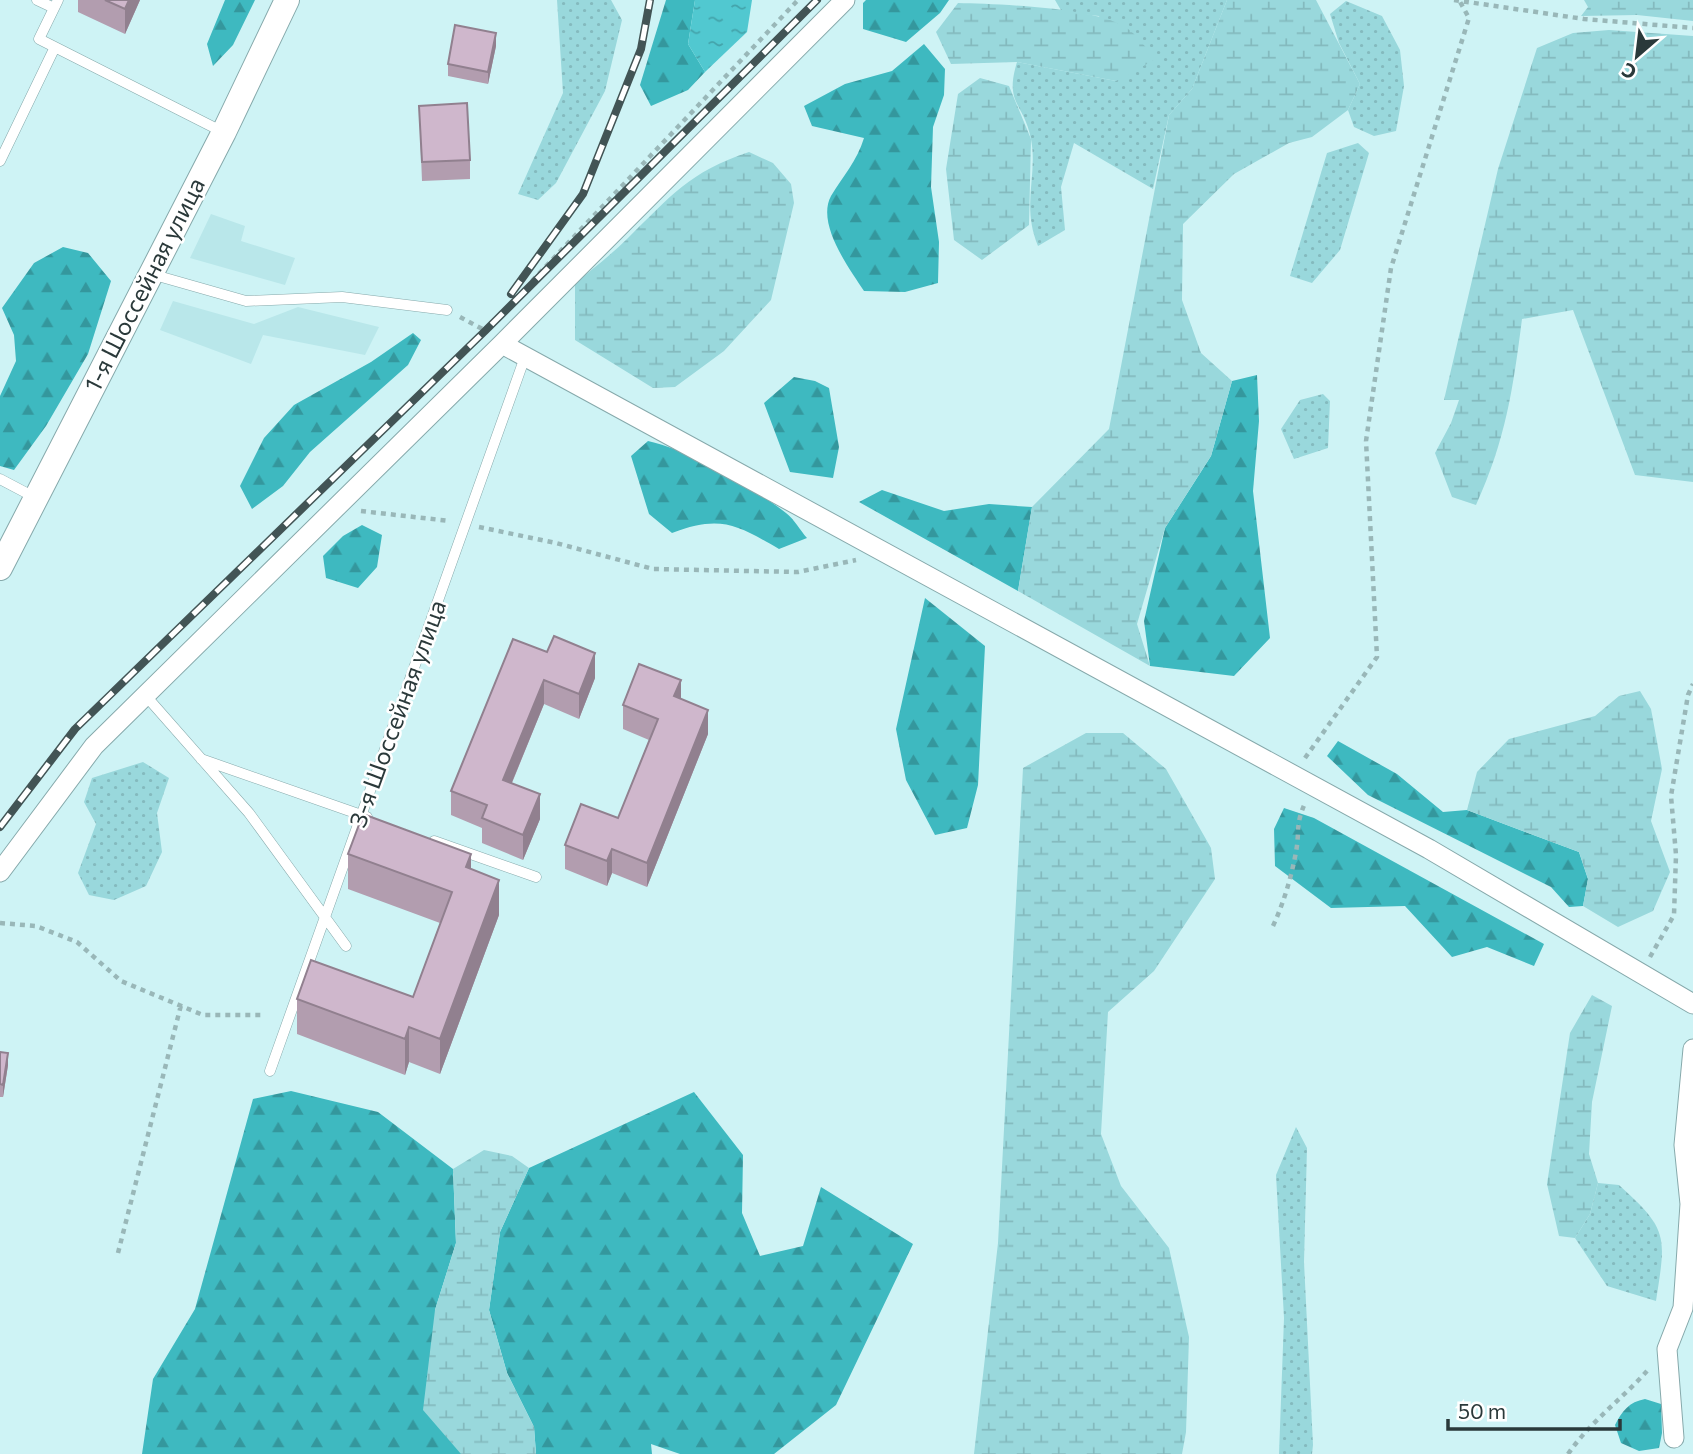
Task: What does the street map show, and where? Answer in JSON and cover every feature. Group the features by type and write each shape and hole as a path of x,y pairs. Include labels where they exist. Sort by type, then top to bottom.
{"street":[{"name":"1-я Шоссейная улица","path":"0,568 224,132 286,0"},
{"path":"0,872 94,746 502,344 845,0"},
{"path":"502,344 1429,849 1693,1004"},
{"path":"1674,1438 1667,1349 1683,1308 1690,1204 1684,1145 1693,1049"}],"lane":[{"path":"37,0 56,4 39,39 224,132"},
{"path":"0,161 55,47"},
{"path":"151,274 246,301 342,296 447,310"},
{"name":"3-я Шоссейная улица","path":"270,1071 525,357"},
{"path":"0,479 36,498"},
{"path":"146,696 249,813 346,946"},
{"path":"201,759 374,820"},
{"path":"424,837 536,877"}],"path":[{"path":"523,290 798,0"},
{"path":"1454,0 1584,19 1693,28"},
{"path":"1293,775 1377,657 1366,441 1391,268 1469,19 1460,0"},
{"path":"447,310 485,331 502,344"},
{"path":"485,331 494,321"},
{"path":"334,510 375,512 466,524 556,543 653,569 798,572 861,559"},
{"path":"1641,974 1674,915 1676,855 1671,796 1688,695 1693,684"},
{"path":"1273,926 1285,899 1297,848 1297,823 1312,786"},
{"path":"0,923 36,926 77,942 121,981 203,1015 262,1015"},
{"path":"118,1253 181,1005"},
{"path":"1568,1454 1586,1428 1623,1398 1667,1349"}],"shaded area":[{"path":"211,214 245,226 241,241 295,258 285,285 190,258"},
{"path":"173,301 254,324 298,307 379,327 365,355 263,335 251,364 160,330"}],"green space":[{"path":"225,0 255,0 233,45 213,66 207,44"},
{"path":"557,0 611,0 622,20 605,91 556,183 538,200 518,194 563,93"},
{"path":"666,0 695,0 688,44 705,72 688,90 651,106 640,85"},
{"path":"866,0 949,0 940,13 906,42 863,29 863,3"},
{"path":"1055,0 1227,0 1192,89 1169,115 1153,189 1074,143 1061,187 1065,230 1038,246 1033,231 1030,204 1033,166 1031,139 1014,96 1017,62 1116,81 1099,16 1062,12"},
{"path":"1227,0 1316,0 1360,84 1348,110 1312,137 1289,143 1234,174 1183,224 1182,300 1201,353 1232,381 1211,456 1165,528 1137,624 1150,666 1018,591 1032,507 1109,429 1169,115 1192,89"},
{"path":"1584,0 1693,0 1693,21 1637,15 1581,16 1588,7"},
{"path":"1346,1 1382,16 1400,50 1404,86 1396,131 1374,136 1354,127 1348,110 1360,84 1339,43 1330,14"},
{"path":"958,3 1044,8 1111,20 1129,30 1156,59 1116,81 1017,62 951,64 936,32"},
{"path":"1609,30 1693,36 1693,482 1635,475 1573,310 1522,319 1507,414 1495,458 1476,505 1452,497 1435,453 1451,423 1459,400 1444,400 1498,169 1537,48 1573,33"},
{"path":"924,44 945,69 944,95 933,127 931,187 939,242 938,283 905,292 864,291 836,245 827,207 864,138 812,126 804,106 845,84 892,71"},
{"path":"980,78 1009,86 1031,139 1029,225 982,260 954,240 946,169 958,94"},
{"path":"1358,143 1369,153 1340,250 1312,283 1290,276 1327,153"},
{"path":"749,152 773,163 791,184 794,203 771,300 724,351 675,387 653,388 575,340 575,284 682,187 711,168"},
{"path":"63,247 88,253 111,281 88,354 46,426 14,470 0,466 0,396 16,361 14,335 2,308 34,263"},
{"path":"413,333 421,340 408,365 310,452 283,486 252,509 240,486 264,438 294,405 371,362"},
{"path":"1257,375 1259,421 1253,491 1270,638 1234,676 1150,666 1144,621 1165,528 1211,456 1232,381"},
{"path":"794,377 815,381 829,388 839,447 833,478 790,472 764,403"},
{"path":"1323,394 1330,401 1328,448 1294,459 1281,429 1300,400"},
{"path":"648,441 702,461 755,491 786,513 807,538 779,549 751,533 727,525 703,524 672,533 649,514 631,456"},
{"path":"882,490 944,511 989,504 1032,507 1018,591 859,502"},
{"path":"362,525 382,535 377,567 358,588 326,578 323,556 343,536"},
{"path":"925,598 985,646 978,785 967,828 935,835 906,780 896,729"},
{"path":"1640,691 1651,709 1662,769 1651,821 1670,872 1653,911 1618,927 1583,906 1588,879 1579,852 1467,810 1477,772 1509,739 1595,716 1619,696"},
{"path":"1086,733 1123,733 1166,769 1211,848 1215,879 1154,971 1108,1012 1101,1134 1121,1186 1169,1248 1189,1337 1186,1432 1182,1454 974,1454 998,1243 1023,768"},
{"path":"1338,741 1397,774 1443,812 1467,810 1579,852 1588,879 1583,906 1569,907 1551,887 1368,795 1327,756"},
{"path":"143,762 169,778 157,813 162,852 146,886 114,900 89,895 78,873 96,824 84,802 92,778"},
{"path":"1284,808 1314,818 1544,944 1534,966 1487,947 1452,957 1405,906 1331,908 1275,866 1274,829"},
{"path":"1592,995 1612,1006 1592,1102 1589,1154 1598,1183 1590,1214 1575,1238 1559,1236 1547,1184 1570,1033"},
{"path":"291,1091 378,1112 453,1169 456,1243 435,1310 461,1454 142,1454 153,1379 195,1309 253,1099"},
{"path":"694,1092 743,1155 742,1213 760,1256 803,1246 821,1187 913,1244 836,1405 774,1454 680,1454 651,1444 652,1454 536,1454 534,1427 507,1373 489,1310 500,1232 529,1168"},
{"path":"1296,1127 1307,1148 1304,1262 1313,1445 1312,1454 1279,1454 1284,1318 1276,1175"},
{"path":"484,1150 512,1156 529,1168 500,1232 489,1310 507,1373 534,1427 536,1454 461,1454 423,1410 435,1310 456,1243 453,1169"},
{"path":"1598,1183 1619,1185 1655,1224 1662,1248 1656,1301 1607,1286 1575,1238 1590,1214"},
{"path":"1645,1399 1661,1404 1662,1433 1659,1448 1639,1451 1621,1443 1615,1425 1627,1408"}],"water":[{"path":"695,0 752,0 747,32 705,72 688,44"}],"building":[{"path":"105,0 129,0 125,9"},
{"path":"455,25 496,33 488,72 448,64"},
{"path":"467,103 470,160 422,162 419,106"},
{"path":"554,636 595,653 579,694 544,680 503,780 540,794 523,835 482,818 487,805 451,791 513,639 547,652"},
{"path":"639,664 681,680 674,696 708,710 647,863 612,849 607,861 565,845 581,804 618,818 658,719 623,705"},
{"path":"363,814 471,854 466,867 499,880 440,1039 409,1027 405,1039 297,999 311,960 413,997 452,892 348,854"},
{"path":"0,1052 8,1053 3,1085 0,1084"}],"railway":[{"path":"511,294 583,194 641,49 650,0"},
{"path":"0,827 75,729 485,331 817,0"}]}
